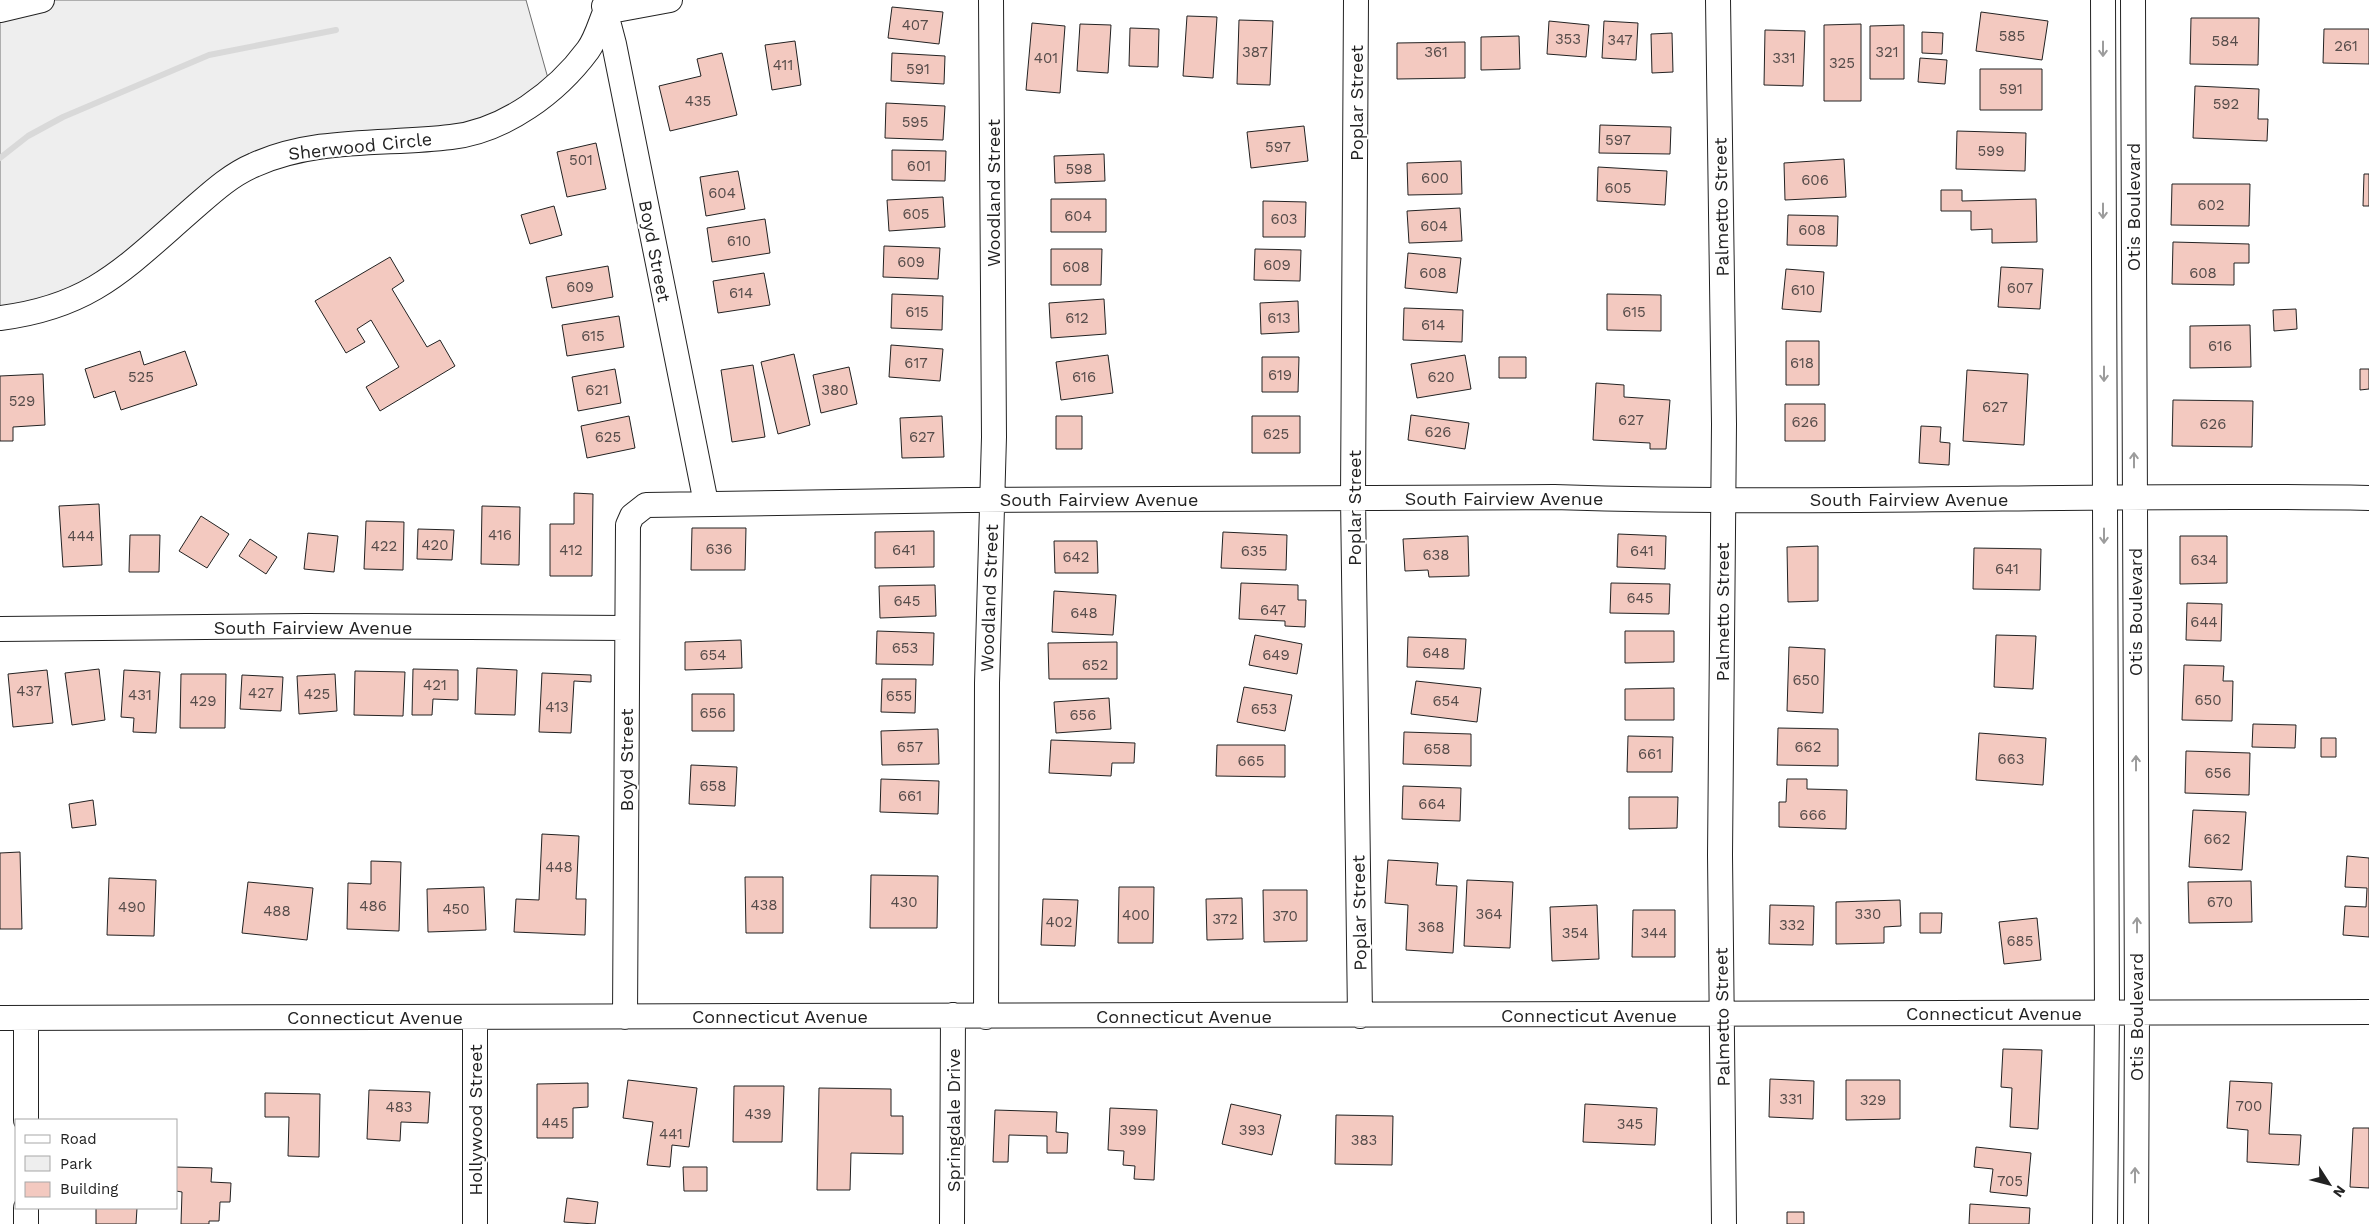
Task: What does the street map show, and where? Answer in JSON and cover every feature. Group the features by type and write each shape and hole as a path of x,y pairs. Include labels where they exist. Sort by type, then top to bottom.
{"street":[{"path":"0,10 42,0"},
{"path":"599,4 670,0"},
{"name":"Woodland Street","path":"986,1016 987,683 994,438 991,0"},
{"name":"Poplar Street","path":"1356,0 1353,498 1360,1016"},
{"name":"Palmetto Street","path":"1718,0 1723,270 1720,855 1724,1224"},
{"name":"Otis Boulevard","path":"2103,0 2107,1012 2105,1224"},
{"name":"Otis Boulevard","path":"2133,0 2137,1012 2136,1224"},
{"name":"Sherwood Circle","path":"0,318 20,316 68,302 89,293 126,267 229,178 252,165 278,155 304,150 359,143 452,137 480,130 505,120 536,100 571,70 589,48 599,4"},
{"name":"Boyd Street","path":"599,4 614,44 706,503"},
{"name":"South Fairview Avenue","path":"640,509 655,504 992,500 1554,497 1723,499 2210,495 2369,498"},
{"name":"Boyd Street","path":"625,1016 628,525 632,516 640,509"},
{"name":"South Fairview Avenue","path":"0,629 297,626 627,628"},
{"name":"Connecticut Avenue","path":"0,1018 2369,1012"},
{"name":"Springdale Drive","path":"952,1224 953,1015"},
{"name":"Hollywood Street","path":"475,1016 475,1224"},
{"path":"26,1018 26,1119"},
{"path":"26,1209 26,1224"}],"green space":[{"path":"42,0 526,0 551,89 505,120 278,155 127,267 0,318 0,10"}],"building":[{"path":"892,7 943,12 939,44 888,38"},
{"path":"1981,12 2048,21 2042,60 1976,51"},
{"path":"1187,16 1217,17 1213,78 1183,76"},
{"path":"2191,18 2259,18 2258,65 2190,64"},
{"path":"1239,20 1273,21 1270,85 1237,84"},
{"path":"1549,21 1589,25 1586,57 1547,54"},
{"path":"1604,21 1638,23 1636,60 1602,58"},
{"path":"1032,23 1065,26 1060,93 1026,90"},
{"path":"1080,24 1111,25 1108,73 1077,71"},
{"path":"1861,24 1861,101 1824,101 1824,25"},
{"path":"1904,25 1904,79 1870,79 1870,26"},
{"path":"1130,28 1159,29 1158,67 1129,66"},
{"path":"2324,29 2369,29 2369,64 2323,63"},
{"path":"1765,30 1805,31 1803,86 1764,85"},
{"path":"1922,32 1943,33 1942,54 1922,53"},
{"path":"1672,33 1673,72 1652,73 1651,34"},
{"path":"1519,36 1520,69 1481,70 1481,37"},
{"path":"795,41 801,85 772,90 765,45"},
{"path":"1465,42 1465,78 1397,79 1397,43"},
{"path":"722,53 737,115 670,131 659,86 701,76 697,59"},
{"path":"892,53 945,56 944,84 891,81"},
{"path":"1920,58 1947,60 1945,84 1918,82"},
{"path":"1980,69 2042,69 2042,110 1980,110"},
{"path":"2195,86 2259,89 2258,119 2268,119 2267,141 2193,138"},
{"path":"886,103 945,106 943,140 885,138"},
{"path":"1600,125 1671,127 1670,154 1599,153"},
{"path":"1304,126 1308,161 1251,168 1247,132"},
{"path":"1957,131 2026,133 2025,171 1956,169"},
{"path":"596,143 606,189 567,197 557,152"},
{"path":"892,150 946,151 945,181 892,180"},
{"path":"1104,154 1105,181 1055,183 1054,156"},
{"path":"1844,159 1846,197 1785,200 1784,163"},
{"path":"1461,161 1462,194 1408,195 1407,163"},
{"path":"1598,167 1667,171 1665,205 1597,201"},
{"path":"738,171 745,209 706,216 700,177"},
{"path":"2364,174 2369,174 2369,206 2363,206"},
{"path":"2172,184 2250,184 2249,226 2171,225"},
{"path":"1941,190 1962,190 1962,201 2036,199 2037,242 1992,243 1992,229 1971,230 1971,211 1941,211"},
{"path":"943,197 945,227 889,231 887,200"},
{"path":"1051,199 1106,199 1106,232 1051,232"},
{"path":"1263,201 1306,202 1305,237 1263,237"},
{"path":"554,206 562,235 530,244 521,215"},
{"path":"1460,208 1462,241 1409,243 1407,211"},
{"path":"1788,215 1838,216 1837,246 1787,245"},
{"path":"765,219 770,253 712,262 707,228"},
{"path":"2173,242 2249,244 2249,263 2234,263 2234,285 2172,284"},
{"path":"884,246 940,248 938,279 883,277"},
{"path":"1051,249 1102,249 1101,285 1051,285"},
{"path":"1255,249 1301,250 1300,281 1254,280"},
{"path":"1408,253 1461,258 1457,293 1405,288"},
{"path":"390,257 404,281 392,289 427,347 440,340 455,366 380,411 366,387 399,367 371,320 357,329 365,342 346,353 315,301"},
{"path":"608,266 613,297 552,308 546,277"},
{"path":"2001,267 2043,269 2040,309 1998,307"},
{"path":"1786,269 1824,272 1821,312 1782,309"},
{"path":"764,273 770,305 718,313 713,281"},
{"path":"892,294 943,296 942,330 891,328"},
{"path":"1607,294 1661,295 1661,331 1607,330"},
{"path":"1104,299 1106,334 1051,338 1049,303"},
{"path":"1298,301 1299,332 1261,334 1260,303"},
{"path":"1404,308 1463,310 1462,342 1403,340"},
{"path":"2296,309 2297,329 2274,331 2273,310"},
{"path":"619,316 624,347 567,356 562,325"},
{"path":"2250,325 2251,367 2190,368 2190,326"},
{"path":"1786,341 1819,341 1819,385 1786,385"},
{"path":"891,345 943,349 940,381 889,377"},
{"path":"140,351 144,365 185,351 197,385 121,410 115,391 94,398 85,369"},
{"path":"794,354 810,425 778,434 761,362"},
{"path":"1108,355 1113,393 1061,400 1056,362"},
{"path":"1465,355 1471,389 1417,398 1411,364"},
{"path":"1262,357 1299,357 1298,392 1262,392"},
{"path":"1499,357 1526,357 1526,378 1499,378"},
{"path":"753,365 765,437 732,442 721,370"},
{"path":"849,367 857,404 821,413 813,375"},
{"path":"615,369 621,403 578,411 572,377"},
{"path":"2360,369 2369,369 2369,389 2360,390"},
{"path":"1967,370 2028,374 2024,445 1963,441"},
{"path":"43,374 45,425 13,427 13,441 0,441 0,376"},
{"path":"1596,383 1624,385 1624,397 1670,400 1666,449 1650,449 1650,443 1593,440"},
{"path":"2173,400 2253,401 2252,447 2172,446"},
{"path":"1785,404 1825,404 1825,441 1785,441"},
{"path":"1411,415 1469,423 1465,449 1408,440"},
{"path":"629,416 635,448 587,458 581,426"},
{"path":"942,416 944,457 902,458 900,418"},
{"path":"1056,416 1082,416 1082,449 1056,449"},
{"path":"1252,416 1300,416 1300,453 1252,453"},
{"path":"1921,426 1941,427 1940,442 1950,443 1949,465 1919,463"},
{"path":"574,493 593,494 592,576 550,576 550,524 574,524"},
{"path":"99,504 102,565 63,567 59,506"},
{"path":"482,506 520,507 519,565 481,564"},
{"path":"201,516 229,534 207,568 179,551"},
{"path":"366,521 404,522 403,570 364,569"},
{"path":"692,528 746,528 745,570 691,570"},
{"path":"418,529 454,530 452,560 417,559"},
{"path":"934,531 934,567 875,568 875,532"},
{"path":"1223,532 1287,535 1286,570 1221,568"},
{"path":"308,533 338,536 334,572 304,569"},
{"path":"1618,534 1666,536 1665,569 1617,567"},
{"path":"130,535 160,535 159,572 129,572"},
{"path":"1468,536 1469,576 1429,577 1428,570 1405,571 1403,539"},
{"path":"2180,536 2227,536 2227,583 2180,584"},
{"path":"250,539 277,557 266,574 239,556"},
{"path":"1054,541 1097,541 1098,573 1055,573"},
{"path":"1818,546 1818,601 1788,602 1787,547"},
{"path":"1974,548 2041,549 2040,590 1973,589"},
{"path":"1241,583 1298,585 1298,600 1306,600 1305,627 1285,626 1285,621 1239,619"},
{"path":"1611,583 1670,584 1669,614 1610,613"},
{"path":"935,585 936,616 880,618 879,586"},
{"path":"1054,591 1116,595 1113,635 1052,632"},
{"path":"2187,603 2222,604 2221,641 2186,640"},
{"path":"877,631 934,633 933,665 876,664"},
{"path":"1625,631 1674,631 1674,662 1625,663"},
{"path":"1255,635 1302,644 1297,674 1249,665"},
{"path":"1996,635 2036,636 2033,689 1994,687"},
{"path":"1408,637 1466,639 1464,669 1407,667"},
{"path":"741,640 742,668 685,670 685,642"},
{"path":"1117,642 1117,679 1049,679 1048,643"},
{"path":"1789,647 1825,649 1823,713 1787,711"},
{"path":"2184,665 2224,666 2223,681 2233,681 2232,721 2182,720"},
{"path":"477,668 517,670 515,715 475,714"},
{"path":"99,669 105,720 72,725 65,673"},
{"path":"413,669 458,670 458,700 433,699 432,715 412,715"},
{"path":"47,670 53,723 13,727 8,674"},
{"path":"124,670 160,672 156,733 133,732 134,718 121,717"},
{"path":"355,671 405,672 403,716 354,715"},
{"path":"542,673 591,675 591,682 574,681 571,733 539,732"},
{"path":"181,674 226,674 225,728 180,728"},
{"path":"335,674 337,711 299,714 297,676"},
{"path":"242,675 283,677 281,711 240,709"},
{"path":"882,679 916,679 915,713 881,712"},
{"path":"1416,681 1481,688 1477,722 1411,714"},
{"path":"1244,687 1292,695 1285,731 1237,722"},
{"path":"1674,688 1674,720 1625,720 1625,689"},
{"path":"692,694 734,694 734,731 692,731"},
{"path":"1109,698 1111,729 1056,733 1054,702"},
{"path":"2253,724 2296,725 2295,748 2252,747"},
{"path":"1778,728 1838,729 1838,766 1777,765"},
{"path":"938,729 939,764 882,765 881,731"},
{"path":"1404,732 1471,734 1471,766 1403,764"},
{"path":"1979,733 2046,738 2043,785 1976,780"},
{"path":"1628,736 1673,737 1672,772 1627,772"},
{"path":"2321,738 2336,738 2336,757 2321,757"},
{"path":"1051,740 1135,743 1134,763 1112,763 1111,776 1049,773"},
{"path":"1217,745 1285,745 1285,777 1216,776"},
{"path":"2186,751 2250,753 2249,795 2185,793"},
{"path":"691,765 737,767 735,806 689,804"},
{"path":"881,779 939,781 938,814 880,812"},
{"path":"1787,779 1807,779 1807,789 1847,790 1846,829 1779,827 1779,802 1786,802"},
{"path":"1403,786 1461,788 1460,821 1402,819"},
{"path":"1629,797 1678,797 1677,828 1629,829"},
{"path":"93,800 96,825 72,828 69,804"},
{"path":"2193,810 2246,812 2242,870 2189,867"},
{"path":"542,834 579,836 576,899 586,899 585,935 514,932 516,899 539,900"},
{"path":"20,852 22,929 0,929 0,853"},
{"path":"2347,856 2369,858 2369,937 2343,935 2345,906 2366,907 2367,888 2345,887"},
{"path":"1388,860 1438,863 1436,885 1457,886 1453,953 1406,950 1408,905 1385,903"},
{"path":"371,861 401,862 399,931 347,929 348,883 371,884"},
{"path":"871,875 938,876 937,928 870,928"},
{"path":"745,877 783,877 783,933 746,933"},
{"path":"109,878 156,880 154,936 107,935"},
{"path":"1467,880 1513,882 1510,948 1464,946"},
{"path":"2251,881 2252,922 2189,923 2188,882"},
{"path":"248,882 313,888 307,940 242,933"},
{"path":"484,887 486,930 428,932 427,889"},
{"path":"1119,887 1154,887 1153,943 1118,943"},
{"path":"1263,890 1307,890 1307,941 1264,942"},
{"path":"1242,898 1243,939 1207,940 1206,899"},
{"path":"1043,899 1078,900 1075,946 1041,945"},
{"path":"1900,900 1901,926 1884,927 1884,943 1836,944 1836,902"},
{"path":"1597,905 1599,959 1552,961 1550,907"},
{"path":"1770,905 1814,906 1813,945 1769,944"},
{"path":"1633,910 1675,910 1675,957 1632,957"},
{"path":"1920,913 1942,913 1941,933 1920,933"},
{"path":"2037,918 2041,960 2004,964 1999,922"},
{"path":"2003,1049 2042,1050 2038,1129 2010,1127 2012,1088 2001,1087"},
{"path":"1770,1079 1814,1081 1813,1119 1769,1117"},
{"path":"628,1080 697,1088 689,1147 672,1145 670,1167 647,1165 653,1122 623,1118"},
{"path":"1846,1080 1900,1080 1900,1119 1846,1120"},
{"path":"2230,1081 2272,1083 2269,1134 2301,1135 2299,1165 2247,1162 2248,1130 2227,1128"},
{"path":"588,1083 588,1107 573,1108 573,1138 537,1138 537,1084"},
{"path":"734,1086 784,1086 782,1142 733,1142"},
{"path":"819,1088 891,1089 891,1116 903,1116 903,1154 851,1153 850,1190 817,1190"},
{"path":"369,1090 430,1092 428,1123 401,1122 400,1141 367,1139"},
{"path":"265,1093 320,1094 319,1157 288,1156 289,1117 265,1117"},
{"path":"1231,1104 1281,1115 1272,1155 1222,1144"},
{"path":"1585,1104 1657,1108 1655,1145 1583,1142"},
{"path":"1110,1108 1157,1110 1154,1180 1134,1179 1135,1166 1123,1165 1124,1151 1108,1150"},
{"path":"995,1110 1057,1112 1056,1132 1068,1133 1067,1153 1047,1153 1047,1136 1009,1135 1008,1162 993,1162"},
{"path":"1336,1115 1393,1116 1392,1165 1335,1164"},
{"path":"2353,1128 2369,1128 2369,1188 2350,1187"},
{"path":"1976,1147 2031,1153 2027,1196 1990,1192 1993,1169 1974,1167"},
{"path":"178,1167 212,1168 211,1182 231,1183 230,1202 220,1202 219,1221 209,1221 209,1224 181,1224 182,1192 178,1191"},
{"path":"683,1167 707,1167 707,1191 684,1191"},
{"path":"567,1198 598,1202 595,1224 564,1222"},
{"path":"1970,1204 2030,1208 2029,1224 1969,1224"},
{"path":"96,1209 137,1209 136,1224 96,1224"},
{"path":"1787,1212 1804,1212 1804,1224 1787,1224"}],"waterway":[{"path":"0,158 28,136 63,117 209,55 336,30"}]}
